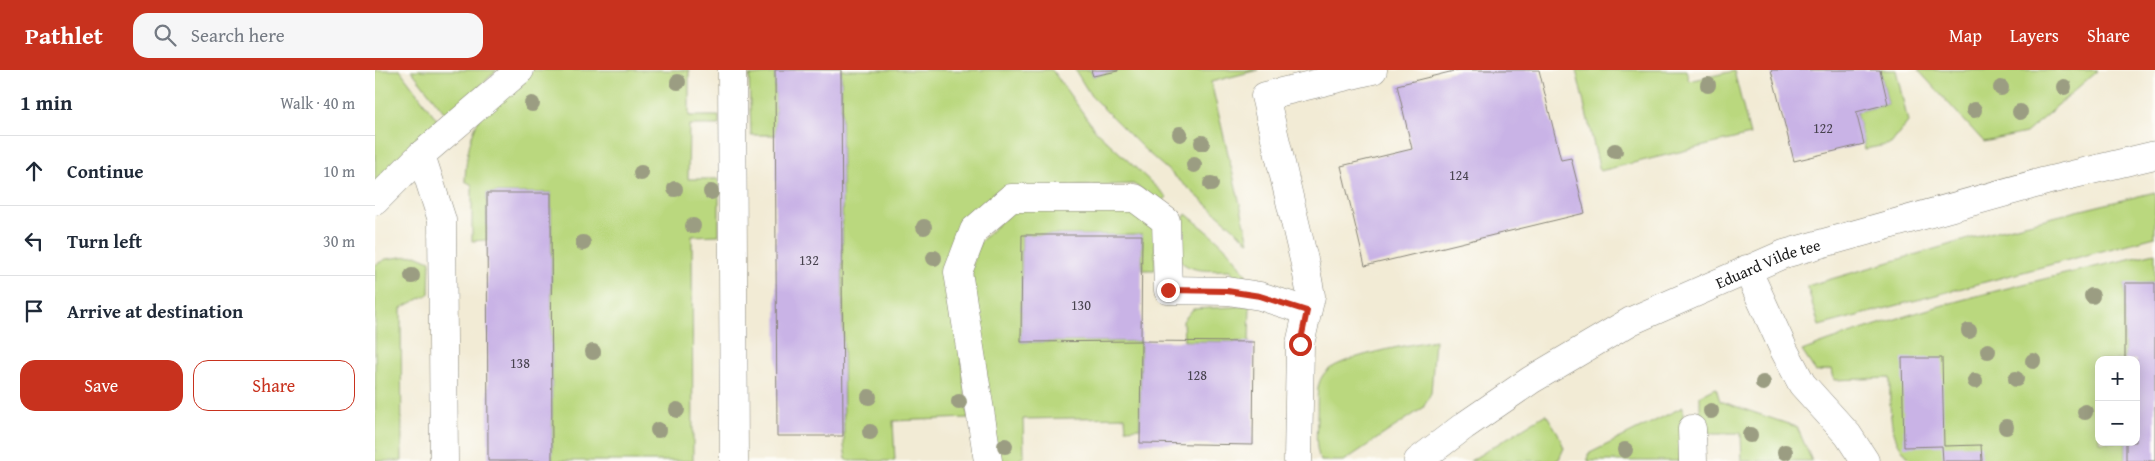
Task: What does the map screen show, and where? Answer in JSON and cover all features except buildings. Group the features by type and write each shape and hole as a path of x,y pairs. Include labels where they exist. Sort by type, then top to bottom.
{"street":[{"path":"375,201 421,156 520,70"},
{"path":"732,70 734,461"},
{"path":"1298,461 1300,344 1311,296 1265,96 1373,70"},
{"name":"Eduard Vilde tee","path":"1419,461 1464,426 1531,380 1631,321 1747,269 1793,252 2046,181 2155,155"},
{"path":"421,156 442,220 444,461"},
{"path":"988,461 958,272 974,230 1011,198 1135,198 1166,221 1168,290 1236,292 1260,296 1307,311"},
{"path":"1747,269 1784,350 1802,384 1848,435 1865,461"},
{"path":"1692,429 1693,461"}],"green space":[{"path":"375,70 400,70 441,125 375,189"},
{"path":"411,70 497,70 448,117"},
{"path":"527,70 689,70 689,116 719,116 719,125 689,125 688,179 719,179 719,235 692,236 693,461 552,461 551,193 487,193 487,240 472,241 472,185 465,181 468,151 474,131 483,112 489,104"},
{"path":"841,70 1052,70 1096,131 1167,197 1162,202 1133,184 1008,189 949,260 968,418 893,421 895,461 849,461 846,459 844,446"},
{"path":"1075,70 1091,70 1093,76 1122,70 1258,70 1211,82 1249,242 1145,150 1091,96"},
{"path":"1576,70 1686,70 1689,81 1734,71 1750,135 1600,171"},
{"path":"1880,70 1896,70 1908,122 1891,144 1865,149 1856,112 1888,104"},
{"path":"1918,70 2098,70 2026,133 1984,142"},
{"path":"775,73 776,135 751,135 749,76"},
{"path":"2155,192 2155,237 1819,326 1807,286 1996,231"},
{"path":"1017,206 1134,207 1155,229 1155,270 1142,270 1142,235 1022,235 1021,342 1141,341 1140,428 1126,429 1125,417 1023,419 1024,455 1018,461 996,461 971,268 980,242"},
{"path":"1186,214 1229,251 1249,280 1234,280 1231,270 1195,269 1177,258 1179,227"},
{"path":"2155,253 2155,283 2125,284 2125,356 2095,356 2095,446 2126,446 2126,461 1912,461 1898,443 1894,433 1890,412 1890,378 1834,380 1832,369 1816,372 1802,351 1888,321 2021,285"},
{"path":"416,255 430,261 429,294 401,308 402,461 375,461 375,265 386,259"},
{"path":"1250,306 1249,342 1184,341 1183,321 1193,309"},
{"path":"1435,340 1431,393 1423,408 1344,461 1321,461 1317,450 1316,433 1318,389 1323,375 1331,368 1358,357"},
{"path":"1716,388 1720,401 1797,427 1812,461 1742,461 1741,433 1700,433 1700,396"},
{"path":"1683,407 1684,461 1588,461 1588,454"},
{"path":"1546,414 1558,433 1564,448 1559,459 1555,461 1470,461"}],"route":[{"path":"1168,290 1227,291 1260,296 1307,311 1300,344"}]}
